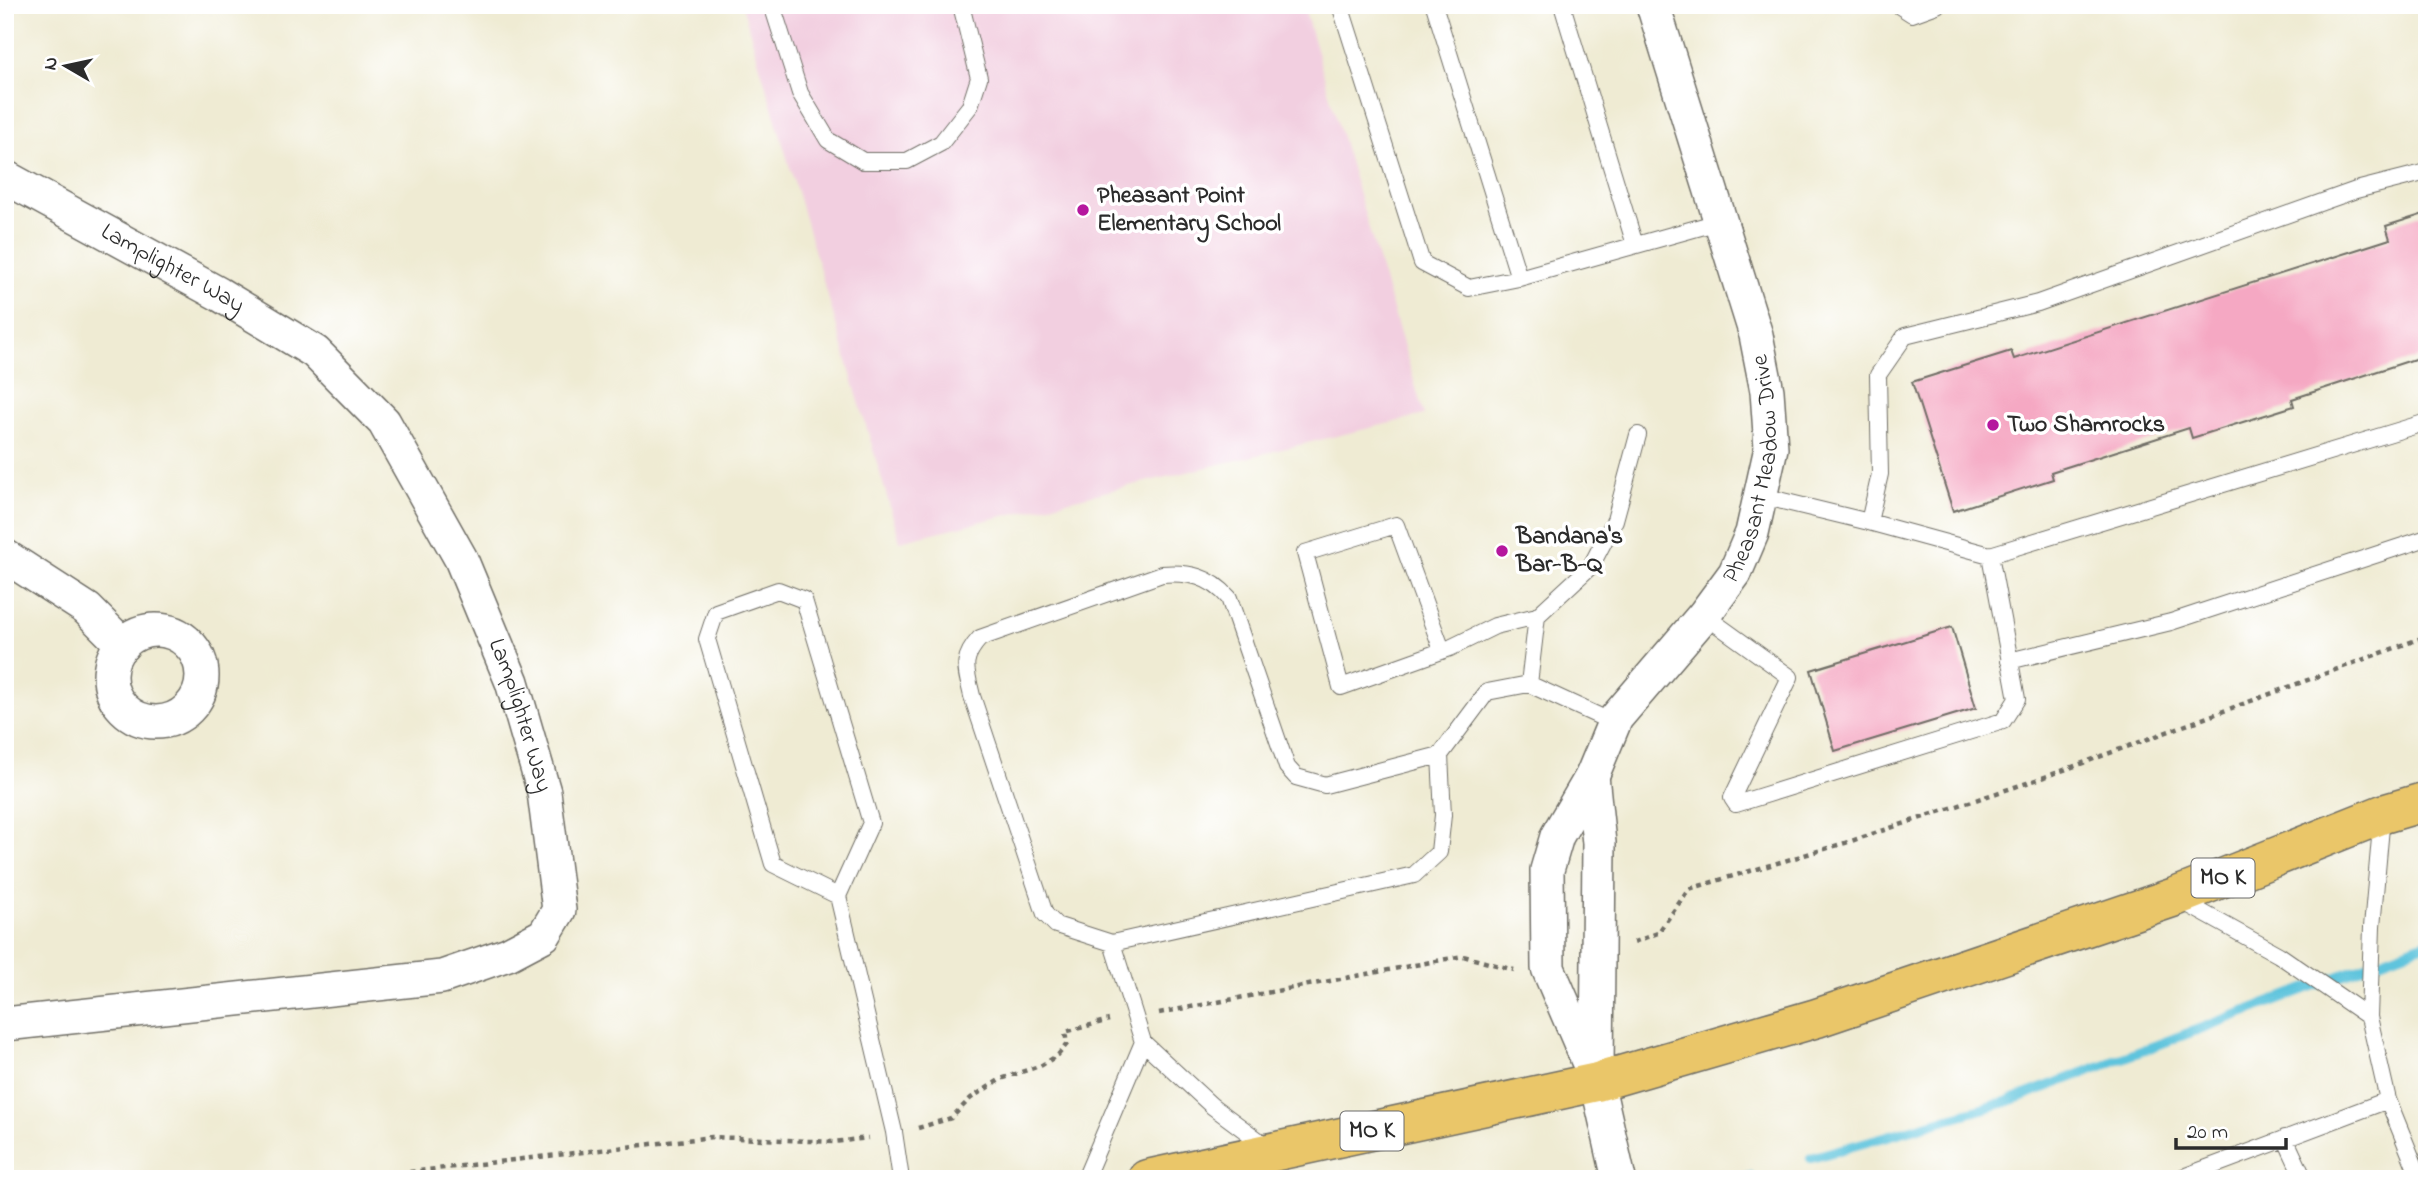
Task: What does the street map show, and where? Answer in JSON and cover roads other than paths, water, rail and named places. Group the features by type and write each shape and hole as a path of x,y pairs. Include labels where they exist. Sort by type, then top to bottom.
{"main road":[{"name":"MO K","path":"1147,1179 1597,1082 1817,1018 2175,897 2383,814 2427,801"}],"street":[{"name":"Pheasant Meadow Drive","path":"1597,1082 1548,968 1547,870 1557,836 1592,776 1614,723 1704,615 1735,573 1762,496 1771,448 1767,391 1756,335 1653,5"},
{"name":"Lamplighter Way","path":"5,177 219,293 315,352 384,422 461,559 512,682 544,792 559,910 544,935 508,954 442,977 5,1024"},
{"path":"5,556 87,609 122,645"},
{"name":"Pheasant Meadow Drive","path":"1592,776 1598,843 1597,1082"},
{"path":"1597,1082 1619,1179"}],"lane":[{"path":"772,5 800,93 828,140 863,161 907,161 941,143 970,106 979,78 961,5"},
{"path":"1340,5 1422,263 1469,288 1519,278 1722,221"},
{"path":"1434,5 1519,278"},
{"path":"1562,5 1635,245"},
{"path":"1898,5 1912,13 1937,5"},
{"path":"1869,522 1880,474 1878,374 1905,336 2038,303 2356,190 2427,172"},
{"path":"1762,496 1990,555 2427,422"},
{"path":"1442,650 1396,525 1306,553 1342,687 1442,650 1495,626 1537,616 1591,566 1615,520 1638,435"},
{"path":"2009,661 2171,622 2427,538"},
{"path":"1704,615 1790,677 1732,798 1736,804 2003,721 2017,699 1990,555"},
{"path":"1440,755 1443,815 1439,852 1414,875 1112,943 1056,925 1045,914 972,696 965,666 968,652 980,638 1135,582 1161,574 1183,572 1211,582 1229,598 1279,749 1296,777 1309,783 1339,784 1440,755 1487,692 1528,684 1614,723"},
{"path":"838,896 773,864 707,639 716,612 778,590 804,600 871,824 838,896 894,1132 901,1179"},
{"path":"1528,684 1537,616"},
{"path":"2383,814 2372,927 2369,1017 2388,1100 2420,1179"},
{"path":"2175,897 2280,955 2369,1017"},
{"path":"1112,943 1143,1042 1212,1106 1275,1153"},
{"path":"1085,1179 1143,1042"},
{"path":"2178,1179 2388,1100"},
{"path":"2285,1138 2304,1179"}],"waterway":[{"path":"1811,1158 2006,1102 2427,943"},
{"path":"1744,1179 1750,1177"}],"place":[{"name":"Pheasant Point Elementary School","path":"1083,210"},
{"name":"Two Shamrocks","path":"1993,425"},
{"name":"Bandana's Bar-B-Q","path":"1502,551"}]}
